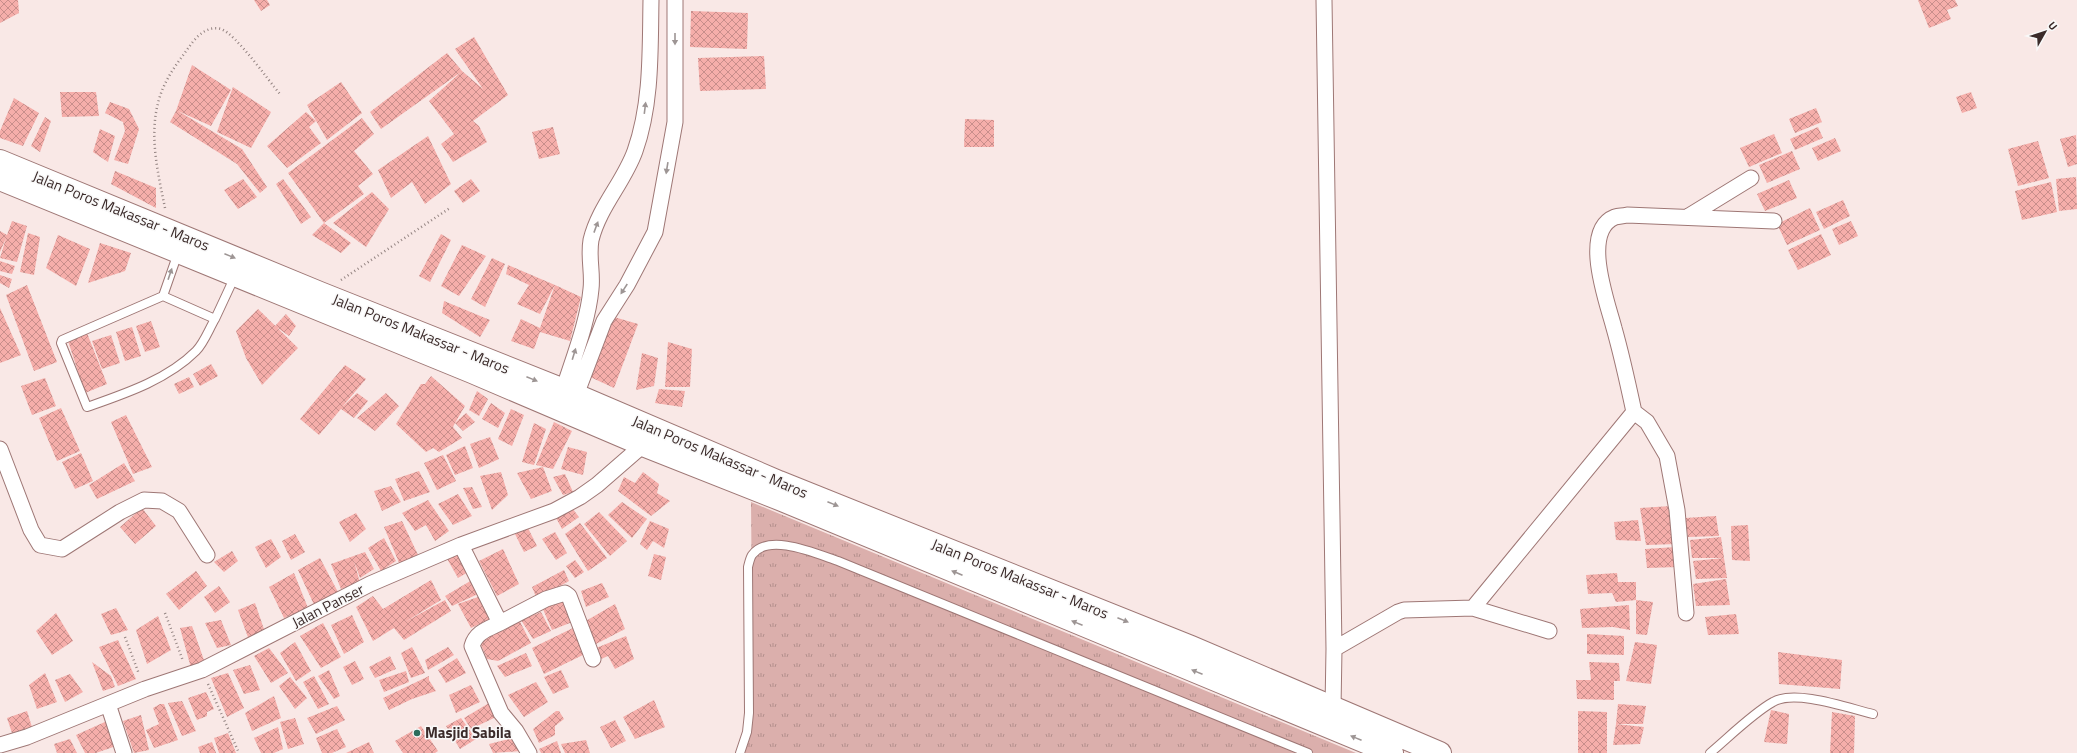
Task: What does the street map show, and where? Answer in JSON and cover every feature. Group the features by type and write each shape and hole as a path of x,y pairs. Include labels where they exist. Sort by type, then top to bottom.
{"highway":[{"name":"Jalan Poros Makassar - Maros","path":"0,162 320,294 570,393 1222,672 1392,753"},
{"name":"Jalan Poros Makassar - Maros","path":"0,179 472,372 643,445 1222,672 1333,708 1440,753"}],"street":[{"path":"570,393 592,288 590,257 591,240 602,210 635,152 644,120 649,77 651,0"},
{"path":"570,393 604,321 627,285 655,232 675,122 675,0"},
{"path":"1324,0 1334,649 1333,708"},
{"path":"1689,216 1751,178"},
{"path":"1686,613 1677,510 1667,456 1647,422 1634,412 1614,328 1602,288 1597,261 1599,238 1605,226 1615,217 1627,215 1689,216 1774,221"},
{"path":"1473,608 1634,412"},
{"name":"Jalan Panser","path":"0,745 28,737 108,704 195,673 370,584 461,545 554,511 580,497 597,485 643,445"},
{"path":"0,450 31,530 40,545 62,549 126,509 144,500 156,500 162,501 179,511 207,555"},
{"path":"461,545 500,623"},
{"path":"529,753 516,731 501,713 472,646 474,638 478,634 546,599 565,593 569,596 593,659"},
{"path":"1334,649 1398,612 1414,609 1473,608 1549,631"},
{"path":"108,704 124,753"}],"lane":[{"path":"163,296 178,252"},
{"path":"215,319 163,296 62,340 66,357 87,407 131,392 169,372 197,350 215,319 236,276"},
{"path":"740,753 748,732 749,713 748,567 752,555 761,547 773,544 792,546 838,561 1308,753"},
{"path":"1710,753 1773,701 1789,698 1810,699 1873,714"}],"path":[{"path":"170,232 154,152 155,123 159,98 168,78 193,41 200,34 208,30 220,29 232,36 280,94"},
{"path":"320,294 450,208"},
{"path":"165,613 195,673 239,753"},
{"path":"125,637 145,690"}],"green space":[{"path":"751,502 1356,753 740,753 753,719"}],"building":[{"path":"0,0 18,0 19,13 0,23"},
{"path":"254,0 267,0 270,5 261,11"},
{"path":"1918,0 1955,0 1958,6 1947,10 1951,19 1929,28"},
{"path":"691,11 748,13 747,49 690,47"},
{"path":"474,37 508,95 473,121 479,126 487,142 453,162 441,144 454,134 429,101 461,72 381,129 370,112 447,53 462,71 483,89 455,49"},
{"path":"764,56 766,89 700,91 698,58"},
{"path":"192,65 231,90 211,126 178,111 242,149 267,187 260,193 237,164 170,122 176,111"},
{"path":"341,82 362,113 327,140 307,105"},
{"path":"233,87 271,112 251,148 217,132"},
{"path":"60,92 96,92 99,116 62,117"},
{"path":"1971,92 1977,108 1962,113 1956,97"},
{"path":"14,98 39,113 23,146 0,138 0,131"},
{"path":"110,102 129,109 139,129 128,164 114,160 125,131 123,122 105,113"},
{"path":"1816,108 1822,122 1795,133 1789,119"},
{"path":"306,112 316,121 309,127 321,143 287,168 267,146"},
{"path":"45,117 51,121 40,152 31,146"},
{"path":"362,118 374,134 354,151 373,174 358,186 364,194 324,223 288,173"},
{"path":"965,119 994,120 994,147 964,147"},
{"path":"553,127 560,154 539,159 532,132"},
{"path":"1818,127 1823,138 1795,150 1790,139"},
{"path":"100,129 115,136 108,162 93,152"},
{"path":"1774,134 1782,153 1749,167 1740,148"},
{"path":"2076,135 2077,164 2068,167 2060,139"},
{"path":"428,136 451,184 425,204 412,182 391,198 378,170"},
{"path":"1835,138 1841,151 1818,161 1812,148"},
{"path":"2038,141 2049,178 2018,186 2008,149"},
{"path":"1792,151 1800,169 1767,183 1759,165"},
{"path":"115,171 156,188 156,208 111,184"},
{"path":"2076,177 2077,209 2059,211 2056,179"},
{"path":"243,179 257,197 238,209 224,190"},
{"path":"283,179 311,217 301,224 276,184"},
{"path":"471,179 480,191 463,203 454,191"},
{"path":"1789,180 1797,198 1765,211 1757,194"},
{"path":"2051,182 2057,212 2022,220 2015,191"},
{"path":"372,192 389,209 366,247 333,223"},
{"path":"1843,200 1850,216 1824,229 1816,212"},
{"path":"1810,208 1820,230 1787,245 1777,224"},
{"path":"12,221 27,226 17,262 0,258 6,238 0,252 0,231 7,235"},
{"path":"1851,221 1858,236 1839,245 1832,229"},
{"path":"324,223 351,243 341,253 312,235"},
{"path":"28,233 40,237 34,275 20,272"},
{"path":"441,234 451,240 430,282 419,276"},
{"path":"1821,234 1831,255 1798,270 1788,250"},
{"path":"58,235 90,249 76,286 46,268"},
{"path":"100,243 131,253 125,271 88,283"},
{"path":"462,245 486,256 459,296 441,286"},
{"path":"492,258 505,264 485,307 471,299"},
{"path":"0,261 15,266 12,274 0,271"},
{"path":"508,265 555,285 540,314 517,304 529,285 506,274"},
{"path":"0,275 12,279 9,288 0,283"},
{"path":"27,285 57,362 34,371 6,295"},
{"path":"555,285 581,297 570,341 540,332 534,349 511,341 521,319 540,328"},
{"path":"444,301 490,320 480,337 442,313"},
{"path":"0,308 21,355 0,363"},
{"path":"258,309 298,348 262,385 246,358 236,331"},
{"path":"286,314 296,326 289,336 275,326"},
{"path":"614,317 638,324 614,388 588,376"},
{"path":"151,321 160,347 145,352 136,326"},
{"path":"132,327 141,356 125,361 116,332"},
{"path":"87,333 107,384 85,393 68,341"},
{"path":"111,335 120,363 102,369 92,341"},
{"path":"668,342 692,349 690,387 665,387"},
{"path":"642,353 658,358 654,386 636,390"},
{"path":"211,364 218,376 200,386 193,374"},
{"path":"345,365 366,379 342,407 357,393 368,401 354,418 341,409 319,435 300,419"},
{"path":"431,376 465,406 453,427 462,438 439,452 433,448 426,452 396,424 421,384 425,384"},
{"path":"189,377 194,387 179,394 174,384"},
{"path":"45,378 56,406 32,415 21,386"},
{"path":"659,389 685,391 682,407 655,403"},
{"path":"477,391 488,399 479,416 469,410"},
{"path":"386,393 399,406 375,431 357,418"},
{"path":"491,403 505,413 498,428 482,419"},
{"path":"61,408 80,451 57,461 39,418"},
{"path":"511,409 524,415 512,446 498,439"},
{"path":"466,413 475,422 463,431 455,423"},
{"path":"126,415 152,467 133,474 111,422"},
{"path":"554,422 572,431 553,469 536,465"},
{"path":"534,423 546,429 534,465 522,462"},
{"path":"490,437 499,459 479,468 470,444"},
{"path":"465,446 473,468 455,475 446,455"},
{"path":"568,447 587,452 583,475 561,469"},
{"path":"81,453 93,481 75,489 62,462"},
{"path":"443,455 456,481 437,490 424,463"},
{"path":"124,463 135,481 97,499 89,485"},
{"path":"543,467 552,491 531,499 517,473"},
{"path":"419,471 430,492 404,501 395,479"},
{"path":"501,472 508,495 492,510 480,476"},
{"path":"643,472 659,484 657,493 670,501 651,516 618,491 624,477 635,483"},
{"path":"565,474 573,492 563,495 553,477"},
{"path":"391,486 401,502 382,511 374,491"},
{"path":"472,487 482,507 473,509 463,488"},
{"path":"458,494 472,516 453,525 438,504"},
{"path":"428,500 449,531 435,541 426,525 415,531 402,513"},
{"path":"622,502 647,519 632,538 608,515"},
{"path":"569,504 579,517 562,529 555,516"},
{"path":"1671,506 1677,544 1646,545 1640,508"},
{"path":"142,508 156,526 135,544 120,527"},
{"path":"599,512 627,541 610,556 584,524"},
{"path":"356,513 366,529 350,542 339,522"},
{"path":"1716,516 1719,536 1688,537 1685,518"},
{"path":"1638,520 1641,541 1616,540 1614,522"},
{"path":"402,521 419,557 400,565 384,527"},
{"path":"650,521 669,529 664,548 653,541 647,550 640,544"},
{"path":"580,523 607,558 588,571 565,534"},
{"path":"1748,525 1750,561 1732,560 1731,526"},
{"path":"528,528 537,546 524,552 515,534"},
{"path":"555,532 567,553 556,560 542,539"},
{"path":"295,534 305,552 291,560 282,541"},
{"path":"1721,537 1724,558 1692,558 1690,540"},
{"path":"384,538 396,561 381,571 368,548"},
{"path":"271,539 281,557 266,568 255,547"},
{"path":"1676,547 1678,567 1647,568 1645,549"},
{"path":"503,549 519,584 497,596 479,561"},
{"path":"232,551 238,561 224,572 214,562"},
{"path":"365,552 374,569 360,578 354,561 360,583 341,589 331,564"},
{"path":"461,552 470,571 458,578 446,557"},
{"path":"654,554 666,557 661,580 648,576"},
{"path":"320,558 339,594 316,609 298,570"},
{"path":"1724,558 1727,578 1696,579 1693,561"},
{"path":"575,560 584,572 575,578 566,566"},
{"path":"564,570 569,581 537,599 532,587"},
{"path":"196,571 207,586 179,610 166,594"},
{"path":"294,573 308,608 284,618 269,587"},
{"path":"1617,573 1618,582 1636,582 1636,600 1616,602 1612,593 1588,594 1586,575"},
{"path":"1726,579 1730,605 1696,606 1693,584"},
{"path":"431,580 441,600 405,622 445,600 451,611 404,640 394,628 373,641 356,607 373,596 383,609"},
{"path":"472,580 478,594 452,606 445,596"},
{"path":"602,583 609,597 586,607 581,591"},
{"path":"219,586 230,602 215,613 204,597"},
{"path":"481,596 491,619 471,628 458,604"},
{"path":"561,598 575,621 552,630 542,607"},
{"path":"1636,600 1653,602 1647,635 1636,634"},
{"path":"255,603 266,635 249,640 238,610"},
{"path":"615,604 625,629 596,644 584,622"},
{"path":"1629,605 1630,630 1613,627 1582,628 1580,609"},
{"path":"116,608 128,630 111,635 101,614"},
{"path":"541,612 551,631 533,639 521,620"},
{"path":"56,613 73,641 52,655 36,631"},
{"path":"1736,614 1739,634 1708,635 1705,617"},
{"path":"352,615 364,642 344,654 331,625"},
{"path":"158,616 171,650 147,664 136,630"},
{"path":"517,616 531,643 498,661 487,659 480,642"},
{"path":"221,620 231,645 217,648 205,623"},
{"path":"323,623 341,657 321,668 300,636"},
{"path":"192,626 205,663 191,668 180,628"},
{"path":"577,626 587,653 544,674 532,648"},
{"path":"1587,634 1624,636 1624,655 1587,654"},
{"path":"626,636 634,659 615,669 608,656 601,659 596,648"},
{"path":"118,640 136,679 118,686 99,647"},
{"path":"295,642 311,671 296,681 280,653"},
{"path":"1635,642 1657,645 1651,684 1626,681"},
{"path":"412,647 425,673 411,678 401,653"},
{"path":"448,647 454,655 428,670 425,660"},
{"path":"269,648 288,673 271,683 254,656"},
{"path":"1778,652 1842,660 1840,689 1779,684"},
{"path":"526,653 532,666 505,677 497,666"},
{"path":"390,656 396,669 375,678 369,667"},
{"path":"457,658 466,673 446,683 438,670"},
{"path":"355,661 364,679 352,685 343,667"},
{"path":"92,662 111,676 115,687 103,691"},
{"path":"1589,662 1619,663 1620,681 1614,681 1614,700 1577,699 1576,680 1591,680"},
{"path":"250,665 260,690 244,694 233,670"},
{"path":"329,670 340,696 334,699 318,676"},
{"path":"561,670 569,687 553,694 544,677"},
{"path":"406,671 409,682 384,692 379,680"},
{"path":"45,673 57,702 37,709 29,685"},
{"path":"228,673 244,708 227,717 211,678"},
{"path":"70,674 83,692 65,702 55,680"},
{"path":"314,676 329,704 318,709 303,682"},
{"path":"429,676 429,680 436,691 412,699 389,710 383,698"},
{"path":"290,677 307,698 295,709 279,686"},
{"path":"536,682 548,702 524,717 508,695"},
{"path":"471,685 480,702 456,713 449,695"},
{"path":"206,692 214,709 207,712 207,716 197,720 188,698"},
{"path":"274,696 281,718 252,731 245,713"},
{"path":"654,700 665,727 635,739 623,717"},
{"path":"182,701 196,731 182,736 168,703"},
{"path":"489,703 496,717 471,729 464,718"},
{"path":"160,704 164,704 178,740 154,748 146,730 159,724 153,708"},
{"path":"1618,704 1646,706 1643,724 1616,724"},
{"path":"337,706 345,720 316,734 307,718"},
{"path":"1771,710 1789,714 1787,744 1764,742"},
{"path":"27,711 32,727 12,733 7,718"},
{"path":"556,711 559,711 564,719 555,726 555,735 539,743 533,729"},
{"path":"1578,711 1607,712 1607,753 1578,753"},
{"path":"1832,712 1855,716 1854,753 1830,753"},
{"path":"141,715 149,750 134,753 123,721"},
{"path":"295,718 304,744 288,749 280,722"},
{"path":"461,718 476,739 460,749 446,726"},
{"path":"615,720 626,741 611,748 600,727"},
{"path":"107,721 116,746 96,753 85,753 76,735"},
{"path":"1616,724 1644,727 1640,744 1613,745"},
{"name":"Masjid Sabila","path":"421,726 438,751 435,753 403,753 395,741"},
{"path":"278,727 283,749 274,753 261,753 254,738"},
{"path":"337,729 346,747 332,753 322,753 316,738"},
{"path":"228,733 236,753 219,753 214,738"},
{"path":"517,737 521,751 493,753 489,744"},
{"path":"70,739 77,753 57,753 54,744"},
{"path":"586,740 590,753 565,753 561,744"},
{"path":"557,741 561,753 541,753 539,749"},
{"path":"212,742 216,753 200,753 198,747"},
{"path":"369,742 374,753 346,753"}],"place":[{"name":"Masjid Sabila","path":"417,733"}]}
